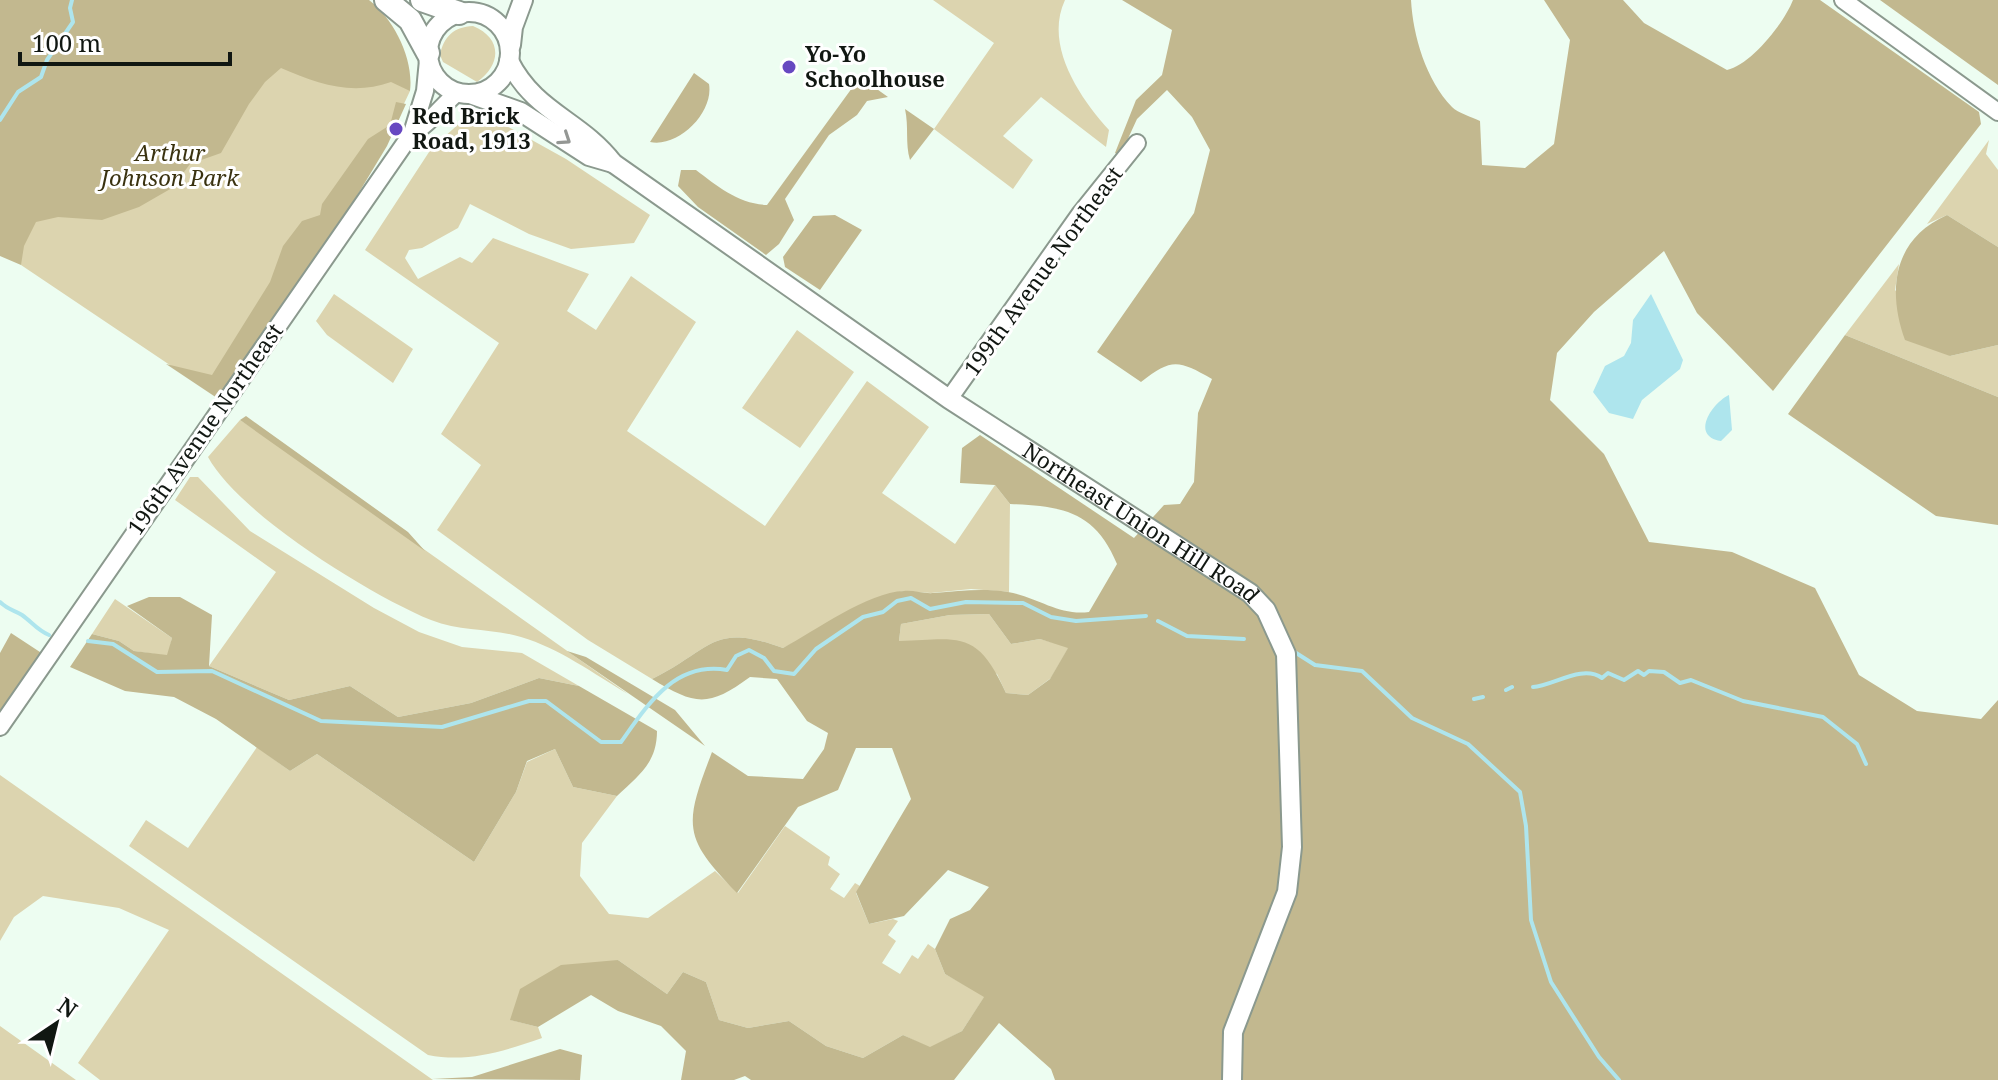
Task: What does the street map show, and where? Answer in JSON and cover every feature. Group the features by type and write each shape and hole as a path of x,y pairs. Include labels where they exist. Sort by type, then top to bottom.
{"main road":[{"path":"386,0 410,20 428,56"},
{"path":"422,0 466,12"}],"street":[{"path":"490,0 436,28 428,56 439,80 464,93 495,84 509,57 513,27 523,0"},
{"path":"1843,0 1998,112"},
{"path":"466,12 494,21 508,40 509,57"},
{"name":"196th Avenue Northeast","path":"0,727 412,133 425,91 428,56"},
{"name":"Northeast Union Hill Road","path":"509,57 530,95 598,143 613,163 949,399 1250,593 1266,610 1286,654 1292,847 1287,892 1233,1032 1232,1080"},
{"name":"196th Avenue Northeast","path":"412,133 421,130 433,113 464,93"},
{"name":"Northeast Union Hill Road","path":"464,93 521,112 589,156 613,163"},
{"name":"199th Avenue Northeast","path":"949,399 1080,214 1137,143"}],"green space":[{"name":"Arthur Johnson Park","path":"0,0 360,0 410,91 384,146 213,394 21,265"},
{"path":"0,0 369,0 387,18 400,41 409,66 410,91 391,82 363,88 335,86 281,68 265,82 249,104 221,153 190,164 172,188 139,207 102,220 58,217 36,222 24,246 21,265 0,256"},
{"path":"933,0 1065,0 1060,17 1062,52 1076,86 1109,130 1106,147 1041,97 1003,136 1033,160 1013,189 934,129 994,43"},
{"path":"1122,0 1411,0 1422,57 1435,84 1455,109 1480,121 1482,165 1525,168 1554,144 1570,40 1544,0 1623,0 1644,23 1727,70 1746,60 1766,42 1793,0 1820,0 1979,112 1981,124 1773,391 1697,313 1664,251 1594,312 1557,353 1550,400 1604,454 1649,542 1732,552 1815,588 1859,675 1917,711 1981,719 1998,700 1998,1080 1055,1080 1051,1069 999,1023 954,1080 751,1080 745,1076 734,1080 681,1080 686,1051 661,1026 618,1011 591,995 538,1027 510,1020 520,989 561,965 618,960 667,994 683,972 706,982 719,1020 748,1028 789,1021 826,1046 863,1058 903,1035 930,1047 962,1031 984,997 945,974 935,949 950,919 970,910 989,887 948,870 904,916 869,924 856,892 911,799 892,748 856,748 838,790 798,807 737,893 706,858 693,829 696,797 712,752 748,776 803,779 824,749 828,733 807,721 777,679 750,677 723,694 701,699 680,694 652,679 713,642 726,638 759,641 783,648 858,605 890,593 998,591 1019,594 1058,609 1089,612 1117,564 1108,546 1087,522 1075,515 1046,507 1010,504 995,485 960,483 962,448 980,435 1134,538 1164,505 1180,504 1194,482 1198,413 1212,379 1175,364 1160,369 1141,382 1097,352 1194,213 1210,150 1192,117 1167,90 1137,119 1120,156 1115,153 1136,100 1162,75 1172,30","holes":["989,614 1011,644 1040,639 1068,648 1050,679 1028,695 1006,693 986,658 964,642 937,639 899,641 901,624 950,615"]},
{"path":"1880,0 1998,0 1998,85"},
{"path":"473,26 489,37 495,52 491,67 477,82 443,62 440,55 451,34 460,28"},
{"path":"694,73 709,84 706,106 700,116 683,134 661,142 650,142"},
{"path":"860,77 888,97 867,101 857,115 829,135 785,199 794,220 779,244 766,255 698,207 678,186 681,170 696,170 738,198 767,205"},
{"path":"396,102 406,104 387,146 355,199 217,398 166,364 212,375 270,282 283,246 302,221 320,215 322,204 368,139 390,125"},
{"path":"905,109 934,129 910,160 907,122"},
{"path":"463,120 503,124 566,159 650,215 634,243 571,249 529,234 470,204 458,228 422,248 409,250 405,258 418,279 460,257 472,263 493,238 589,274 567,311 596,330 631,276 696,322 627,431 765,526 867,381 929,427 882,493 955,544 995,485 1010,504 1009,592 971,589 931,593 902,591 783,648 741,638 713,642 652,679 588,640 437,530 481,465 441,434 499,343 365,250 431,149"},
{"path":"1989,140 1986,154 1998,170 1998,247 1947,215 1927,224"},
{"path":"835,215 862,230 820,290 785,267 783,257 813,216"},
{"path":"1947,215 1998,247 1998,345 1950,356 1905,340 1896,303 1899,268 1905,252 1929,225"},
{"path":"1899,264 1895,290 1950,356 1998,345 1998,397 1845,335"},
{"path":"334,294 413,349 393,383 327,335 316,321"},
{"path":"797,330 854,372 800,448 742,408"},
{"path":"1845,335 1998,397 1998,525 1936,516 1788,414"},
{"path":"246,416 408,532 425,551 240,420"},
{"path":"240,420 628,694 576,662 535,642 510,634 431,620 375,592 308,550 247,503 208,457"},
{"path":"190,477 198,477 250,531 374,608 419,632 462,647 522,653 579,686 539,678 471,703 398,717 350,686 289,700 209,666 276,572 175,500"},
{"path":"149,597 180,597 212,615 209,666 289,700 350,686 398,717 471,703 539,678 579,686 657,731 654,752 645,768 617,796 573,787 555,749 527,761 516,792 474,862 317,754 290,771 216,719 174,697 125,691 70,667 92,634 119,641 134,651 167,655 172,638 127,606"},
{"path":"115,599 172,638 168,656 134,651 119,641 92,634"},
{"path":"989,614 1011,644 1040,639 1069,647 1051,678 1028,695 1006,693 997,674 899,641 901,624 950,615"},
{"path":"11,633 43,654 0,717 0,653"},
{"path":"567,651 586,657 675,710 705,746"},
{"path":"257,747 290,771 317,754 474,862 516,792 527,762 555,749 573,787 617,796 582,843 580,876 609,914 648,918 715,871 738,893 785,826 830,857 828,865 840,874 830,889 844,898 855,883 860,886 856,893 869,924 893,919 898,921 888,935 896,941 882,963 900,974 912,955 918,959 928,944 935,949 945,974 985,996 962,1031 930,1048 903,1035 863,1058 826,1046 789,1021 748,1028 719,1020 706,982 683,972 667,994 618,960 511,1020 538,1027 542,1038 472,1057 428,1055 129,846 146,820 188,848"},
{"path":"0,775 433,1080 100,1080 78,1063 169,930 119,908 43,896 14,917 0,941"},
{"path":"0,1026 69,1075 76,1080 0,1080"},
{"path":"560,1049 582,1055 580,1080 432,1079 472,1077"}],"water":[{"path":"1651,294 1683,360 1680,369 1642,400 1633,419 1609,413 1593,392 1605,366 1624,356 1631,343 1633,320"},
{"path":"1729,395 1732,430 1721,441 1712,438 1705,426 1716,405"}],"waterway":[{"path":"0,120 18,92 41,77 47,60 73,22 72,0"},
{"path":"88,641 113,644 157,672 212,671 321,721 442,727 529,701 546,701 601,742 621,742 653,700 678,679 692,672 727,670 736,656 749,650 764,658 774,671 794,674 816,649 863,617 883,612 897,601 911,598 930,609 966,602 1023,603 1051,617 1076,621 1146,616"},
{"path":"0,602 49,635"},
{"path":"1158,621 1187,636 1244,639"},
{"path":"1293,651 1315,665 1362,671 1412,718 1468,744 1520,792 1526,826 1531,920 1551,982 1599,1057 1619,1080"},
{"path":"1533,687 1577,674 1594,674 1602,678 1608,673 1624,680 1638,671 1644,675 1649,671 1664,672 1680,683 1691,680 1743,701 1823,717 1857,744 1866,764"},
{"path":"1506,690 1512,687"},
{"path":"1474,699 1483,697"}],"place":[{"name":"Yo-Yo Schoolhouse","path":"789,67"},
{"name":"Red Brick Road, 1913","path":"396,129"}]}
